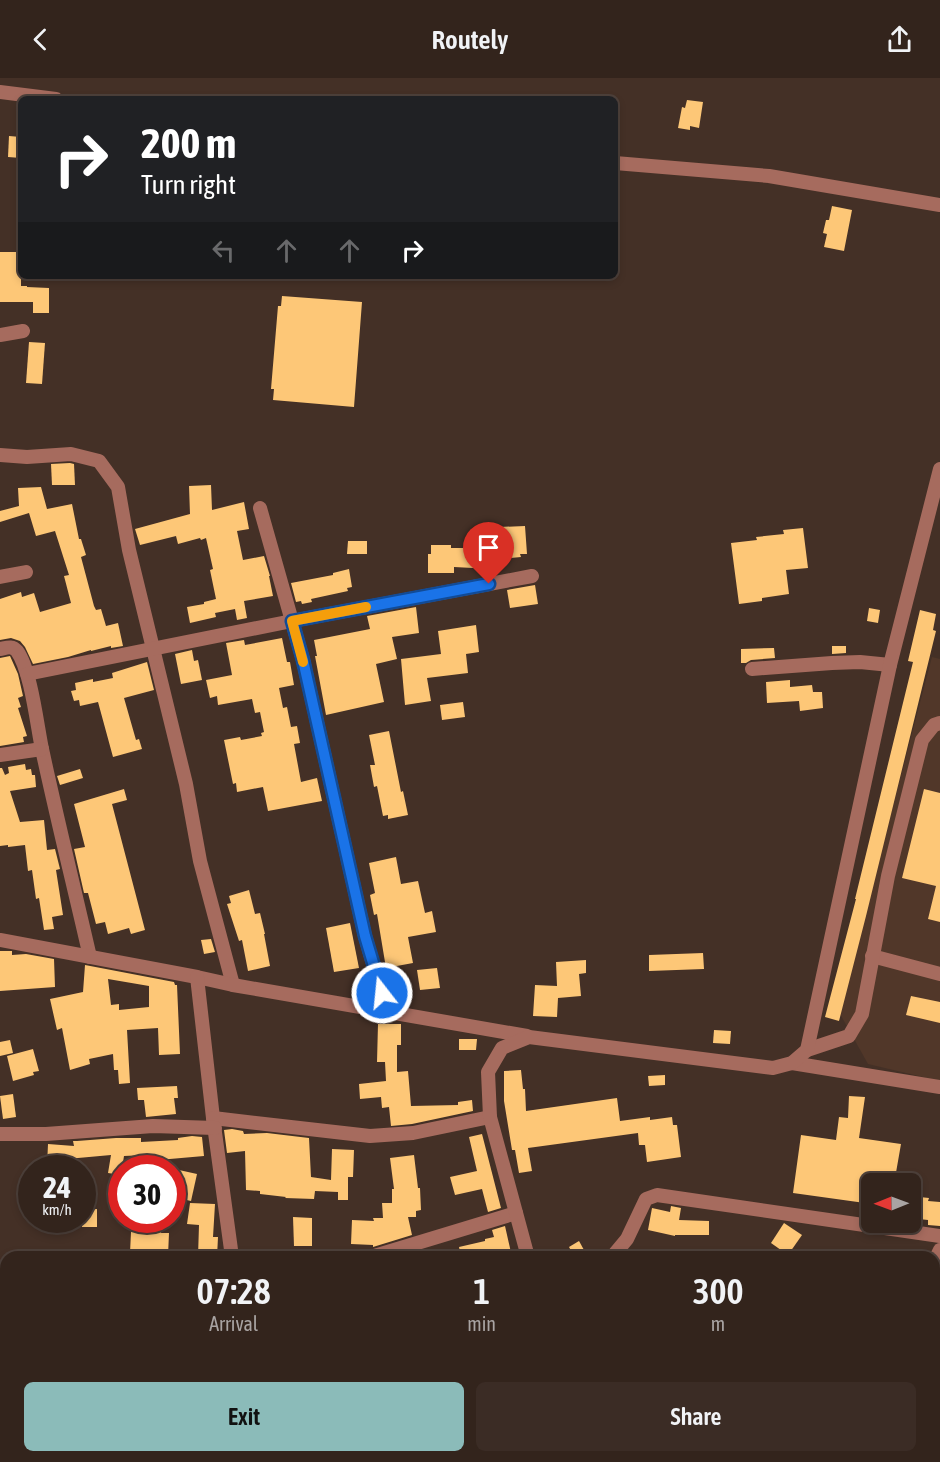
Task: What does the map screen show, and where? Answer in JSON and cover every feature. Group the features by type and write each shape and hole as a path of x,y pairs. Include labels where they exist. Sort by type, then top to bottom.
{"street":[{"path":"3,87 43,96"},
{"path":"618,163 769,176 940,205"},
{"path":"0,334 23,331"},
{"path":"0,455 27,457 71,454 99,461 118,487 129,550 186,784 200,861 234,985"},
{"path":"807,1050 890,665 940,469"},
{"path":"260,508 305,671 365,936 387,1012"},
{"path":"0,577 26,572"},
{"path":"27,674 532,576"},
{"path":"0,650 14,648 27,674 90,957"},
{"path":"752,669 851,662 890,665"},
{"path":"792,1063 807,1050 849,1036 862,1014 888,876 922,740 934,725 940,723"},
{"path":"0,755 42,749"},
{"path":"0,940 234,985 529,1037 773,1068 792,1063 940,1087"},
{"path":"872,956 940,974"},
{"path":"197,977 231,1251"},
{"path":"526,1251 490,1117 488,1072 502,1048 529,1037"},
{"path":"0,1134 46,1134 214,1123 370,1136 413,1133 490,1117"},
{"path":"617,1251 627,1239 646,1199 657,1195 940,1236"},
{"path":"390,1251 516,1212"}],"shaded area":[{"path":"932,657 940,659 940,1081 868,1064 839,1012"}],"building":[{"path":"687,100 703,102 699,128 690,126 690,130 678,128 682,107 685,108"},
{"path":"9,136 18,137 18,158 8,157"},
{"path":"832,206 852,210 844,251 824,247 827,234 823,233"},
{"path":"0,252 18,252 18,279 21,279 21,286 49,288 49,313 33,313 33,302 0,302"},
{"path":"282,296 362,302 354,407 273,400 274,389 271,389 278,306 281,306"},
{"path":"29,342 45,343 42,384 26,383"},
{"path":"51,464 74,464 75,485 52,485"},
{"path":"211,485 212,510 244,502 249,529 237,531 243,560 264,556 273,596 244,601 247,618 237,620 235,609 215,613 216,617 190,623 187,607 216,599 210,570 213,569 206,538 178,544 176,536 140,545 135,529 190,514 189,486"},
{"path":"41,487 47,509 72,504 79,539 81,539 86,555 81,557 94,606 96,610 101,609 106,626 118,623 123,646 91,650 33,664 20,641 11,638 0,640 0,599 21,592 22,597 34,593 40,612 71,603 64,576 69,575 55,531 36,536 29,513 0,522 0,511 19,506 18,488"},
{"path":"525,526 527,554 520,554 521,557 473,563 473,568 454,567 454,573 428,573 428,554 431,554 431,545 451,545 451,548 492,548 491,542 500,541 499,527"},
{"path":"803,528 808,568 786,570 789,594 739,604 731,543 757,540 756,537 784,534 783,530"},
{"path":"348,541 367,541 367,554 347,554"},
{"path":"349,569 352,587 347,588 348,591 311,599 312,602 302,604 301,601 296,602 291,583 333,575 333,573"},
{"path":"535,585 538,604 510,608 507,590"},
{"path":"416,607 419,633 392,637 397,659 376,664 384,702 326,715 314,640 370,629 367,616"},
{"path":"869,608 880,610 878,623 867,621"},
{"path":"920,610 936,614 933,630 936,631 839,1021 825,1017 913,662 908,661"},
{"path":"476,625 479,652 466,654 468,673 427,678 431,701 405,705 401,659 441,654 438,631"},
{"path":"282,638 287,662 290,662 294,685 279,688 283,708 287,707 291,727 297,726 300,743 294,744 301,782 317,778 322,801 268,811 263,787 237,792 236,783 233,784 224,740 262,736 261,733 264,732 260,712 255,713 252,699 218,705 217,696 210,698 206,680 232,675 226,643 244,640 245,645"},
{"path":"832,646 846,646 846,653 832,654"},
{"path":"774,648 775,658 741,663 741,649"},
{"path":"192,650 194,661 198,660 202,680 181,684 175,654"},
{"path":"10,656 18,674 23,696 18,698 21,707 18,708 27,736 23,737 24,742 0,746 0,658"},
{"path":"147,662 154,690 124,698 136,740 139,739 142,749 113,757 98,702 80,706 79,700 74,701 71,691 76,690 75,683 113,678 112,673"},
{"path":"790,680 790,687 812,685 813,692 822,692 823,708 800,711 799,701 767,703 766,682"},
{"path":"463,702 465,717 442,720 440,705"},
{"path":"389,731 408,815 388,819 388,815 383,816 377,786 374,787 370,765 375,765 369,735"},
{"path":"25,764 26,770 31,769 32,775 35,775 36,787 10,791 20,822 44,820 47,850 55,849 60,869 56,870 63,915 52,917 54,929 44,930 32,870 28,871 25,845 0,846 0,768 5,775 9,773 8,767"},
{"path":"80,769 83,778 60,785 57,776"},
{"path":"124,789 127,800 112,804 145,930 131,934 129,928 108,934 105,922 96,924 88,893 84,893 74,849 85,847 74,804"},
{"path":"924,789 940,793 940,922 928,919 936,886 902,878"},
{"path":"396,857 401,884 418,881 425,913 432,911 436,932 408,937 413,963 386,968 377,914 374,915 370,895 375,893 369,863"},
{"path":"249,890 255,914 260,913 270,966 248,971 242,940 239,941 227,904 231,903 229,896"},
{"path":"350,923 359,968 334,972 326,928"},
{"path":"211,939 215,952 204,954 201,940"},
{"path":"0,951 12,951 12,955 26,954 54,959 55,987 0,991"},
{"path":"703,953 704,969 649,971 649,955"},
{"path":"586,960 586,973 579,974 581,996 558,998 557,1017 533,1016 535,985 557,986 556,962"},
{"path":"85,965 174,982 177,985 180,1054 159,1055 158,1028 127,1030 130,1083 119,1084 118,1070 114,1070 113,1054 89,1059 90,1064 70,1070 62,1028 57,1030 50,999 83,992","holes":["108,979 149,986 149,1007 119,1010 119,1004 111,1005"]},
{"path":"437,968 440,988 420,990 417,970"},
{"path":"911,996 940,1002 940,1023 906,1015"},
{"path":"378,1024 401,1024 401,1045 397,1045 397,1072 408,1071 411,1106 458,1105 458,1102 472,1100 473,1111 412,1124 391,1126 389,1107 382,1108 381,1097 360,1099 359,1084 386,1081 385,1062 377,1062"},
{"path":"714,1030 731,1031 730,1044 713,1043"},
{"path":"459,1039 477,1039 476,1050 459,1050"},
{"path":"10,1040 13,1053 0,1056 0,1042"},
{"path":"33,1049 39,1071 33,1072 34,1075 13,1081 7,1056"},
{"path":"521,1070 526,1111 617,1098 620,1121 672,1117 673,1125 677,1125 681,1157 647,1162 645,1145 639,1145 638,1133 528,1148 532,1171 519,1173 515,1150 512,1150 504,1101 504,1071"},
{"path":"665,1075 665,1085 649,1086 648,1076"},
{"path":"177,1086 178,1098 174,1098 176,1114 146,1117 144,1100 138,1100 137,1088"},
{"path":"13,1094 16,1117 3,1119 0,1096"},
{"path":"849,1096 865,1097 859,1138 901,1144 896,1173 861,1173 861,1202 793,1193 801,1135 836,1140 839,1117 848,1118"},
{"path":"224,1130 243,1131 244,1134 267,1133 309,1138 311,1177 331,1180 332,1149 354,1150 353,1177 348,1177 348,1200 338,1200 338,1192 315,1191 314,1199 285,1198 260,1194 260,1191 246,1190 245,1151 227,1153"},
{"path":"482,1134 501,1208 488,1212 482,1189 455,1195 450,1177 477,1171 469,1137"},
{"path":"202,1137 204,1156 48,1155 48,1144 74,1146 73,1141 141,1138 141,1142 178,1140 178,1138"},
{"path":"414,1155 421,1210 416,1211 416,1217 408,1217 412,1235 373,1247 373,1245 351,1244 352,1220 374,1221 373,1218 383,1218 382,1203 392,1203 392,1189 394,1189 390,1158"},
{"path":"186,1172 197,1174 191,1201 186,1200"},
{"path":"921,1197 929,1198 928,1201 940,1202 940,1226 928,1225 928,1220 921,1219"},
{"path":"190,1203 215,1204 213,1237 218,1237 217,1251 198,1251 199,1225 187,1224"},
{"path":"671,1206 681,1208 679,1220 709,1221 709,1235 675,1236 648,1230 652,1208 670,1212"},
{"path":"293,1217 312,1218 312,1246 294,1246"},
{"path":"784,1223 802,1235 791,1251 782,1251 771,1243"},
{"path":"505,1226 511,1251 460,1251 459,1247 494,1237 492,1230"},
{"path":"131,1233 169,1233 168,1251 130,1251"},
{"path":"579,1241 584,1250 571,1251 569,1247"}],"slow traffic":[{"path":"303,662 292,621 366,607"}],"route":[{"path":"382,993 365,936 303,660 292,621 489,584"}]}
